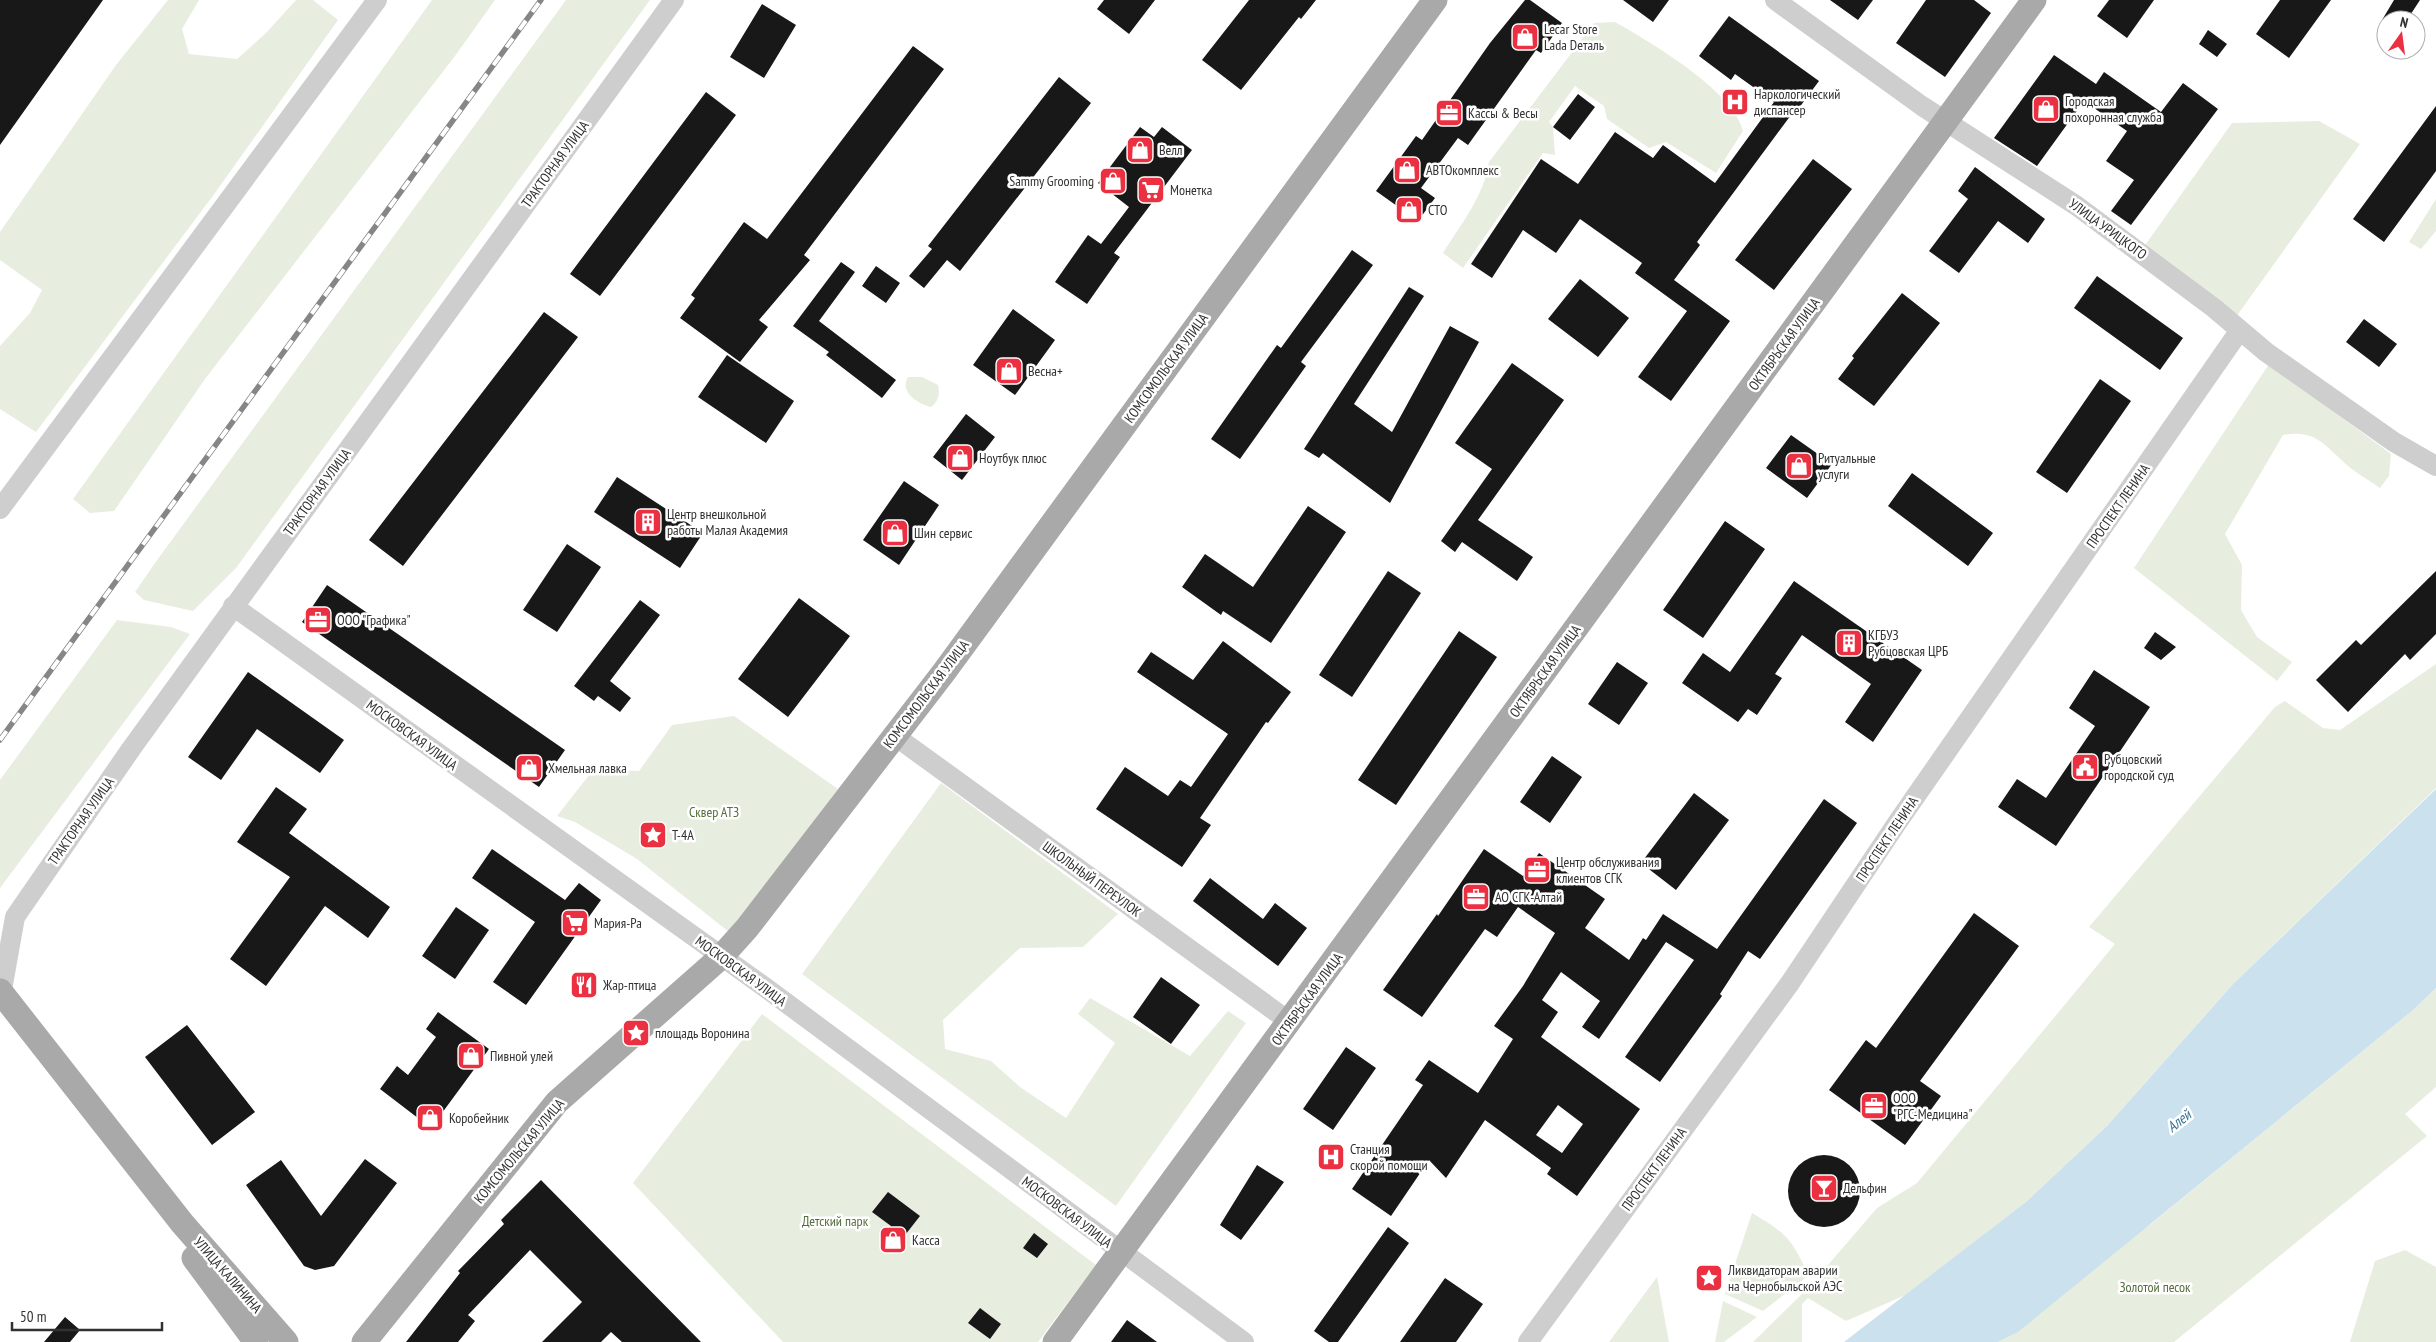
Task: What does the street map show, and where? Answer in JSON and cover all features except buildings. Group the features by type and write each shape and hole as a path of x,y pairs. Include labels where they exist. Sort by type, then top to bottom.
{"main road":[{"name":"КОМСОМОЛЬСКАЯ УЛИЦА","path":"364,1342 557,1102 721,957 746,928 895,736 1436,0"},
{"name":"ОКТЯБРЬСКАЯ УЛИЦА","path":"1054,1342 1290,1022 2034,0"},
{"name":"УЛИЦА КАЛИНИНА","path":"0,990 177,1215 286,1342"},
{"path":"177,1215 193,1257 256,1342"}],"street":[{"path":"0,509 377,0"},
{"name":"ТРАКТОРНАЯ УЛИЦА","path":"0,1001 15,917 130,749 674,0"},
{"name":"УЛИЦА УРИЦКОГО","path":"1775,0 1868,68 2099,221 2266,352 2394,442 2436,466"},
{"name":"ПРОСПЕКТ ЛЕНИНА","path":"1528,1342 1790,983 1897,823 2240,330"},
{"name":"МОСКОВСКАЯ УЛИЦА","path":"233,606 721,957 1244,1342"},
{"name":"ШКОЛЬНЫЙ ПЕРЕУЛОК","path":"895,736 1290,1022"}],"green space":[{"path":"168,0 199,0 182,29 189,54 237,59 267,32 296,0 313,0 338,20 215,193 36,432 0,409 0,346 30,313 42,290 0,260 0,232 116,65"},
{"path":"432,0 495,0 455,56 205,379 114,511 90,513 73,499"},
{"path":"566,0 650,0 236,568 193,611 144,600 135,592 155,563"},
{"path":"1615,22 1669,55 1708,84 1724,100 1736,116 1743,131 1716,173 1666,142 1649,148 1607,119 1604,106 1575,86 1549,122 1553,127 1555,155 1543,153 1463,268 1443,253 1477,198 1489,162 1594,23"},
{"path":"2319,121 2360,144 2231,324 2138,255 2232,123"},
{"path":"2436,199 2436,231 2421,249 2409,242"},
{"path":"2269,364 2391,454 2389,476 2380,488 2351,468 2319,440 2304,434 2283,435 2225,534 2242,565 2241,610 2257,637 2292,662 2277,681 2134,568"},
{"path":"908,377 922,377 938,385 938,397 931,407 911,396 906,388"},
{"path":"117,620 171,627 190,634 0,888 0,780"},
{"path":"2436,664 2436,788 2234,983 2107,1126 2026,1202 1908,1294 1846,1321 1808,1298 1802,1304 1802,1342 1753,1342 1809,1287 1877,1208 1917,1183 2115,944 2089,927 2275,707 2285,701 2323,728 2340,730"},
{"name":"Сквер АТЗ","path":"734,716 838,789 729,932 637,859 575,822 557,816 593,770 639,771 672,725"},
{"path":"941,783 1118,914 1083,947 1020,948 943,1020 945,1049 991,1061 1020,1087 1066,1118 1115,1043 1078,1014 1090,998 1190,1056 1228,1011 1246,1023 1116,1206 802,974"},
{"name":"Золотой песок","path":"2436,988 2436,1087 2405,1114 2427,1136 2174,1342 1982,1342 2151,1224 2413,1010"},
{"name":"Детский парк","path":"762,1014 1096,1265 1038,1342 783,1342 633,1183"},
{"path":"1752,1213 1787,1238 1809,1275 1763,1311 1725,1294"},
{"path":"2405,1250 2436,1267 2436,1342 2350,1342 2375,1261"},
{"path":"1657,1277 1669,1342 1609,1342"},
{"path":"1723,1301 1757,1317 1724,1342 1715,1342"}],"water":[{"name":"Алей","path":"2436,789 2436,988 2413,1010 2018,1332 1997,1342 1844,1342 2026,1202 2107,1126 2234,983"}],"railway":[{"path":"0,740 541,0"}],"place":[{"name":"Lecar Store Lada Dеталь","path":"1525,37"},
{"name":"Наркологический диспансер","path":"1735,102"},
{"name":"Городская похоронная служба","path":"2046,109"},
{"name":"Кассы & Весы","path":"1449,113"},
{"name":"Велл","path":"1140,150"},
{"name":"АВТОкомплекс","path":"1407,170"},
{"name":"Sammy Grooming","path":"1113,181"},
{"name":"Монетка","path":"1151,190"},
{"name":"СТО","path":"1409,210"},
{"name":"Весна+","path":"1009,371"},
{"name":"Ноутбук плюс","path":"960,458"},
{"name":"Ритуальные услуги","path":"1799,466"},
{"name":"Центр внешкольной работы Малая Академия","path":"648,522"},
{"name":"Шин сервис","path":"895,533"},
{"name":"ООО \"Графика\"","path":"318,620"},
{"name":"КГБУЗ Рубцовская ЦРБ","path":"1849,643"},
{"name":"Рубцовский городской суд","path":"2085,767"},
{"name":"Хмельная лавка","path":"529,768"},
{"name":"Т-4А","path":"653,835"},
{"name":"Центр обслуживания клиентов СГК","path":"1537,870"},
{"name":"АО СГК-Алтай","path":"1476,897"},
{"name":"Мария-Ра","path":"575,923"},
{"name":"Жар-птица","path":"584,985"},
{"name":"площадь Воронина","path":"636,1033"},
{"name":"Пивной улей","path":"471,1056"},
{"name":"ООО \"РГС-Медицина\"","path":"1874,1106"},
{"name":"Коробейник","path":"430,1118"},
{"name":"Станция скорой помощи","path":"1331,1157"},
{"name":"Дельфин","path":"1824,1188"},
{"name":"Касса","path":"893,1240"},
{"name":"Ликвидаторам аварии на Чернобыльской АЭС","path":"1709,1278"}]}
